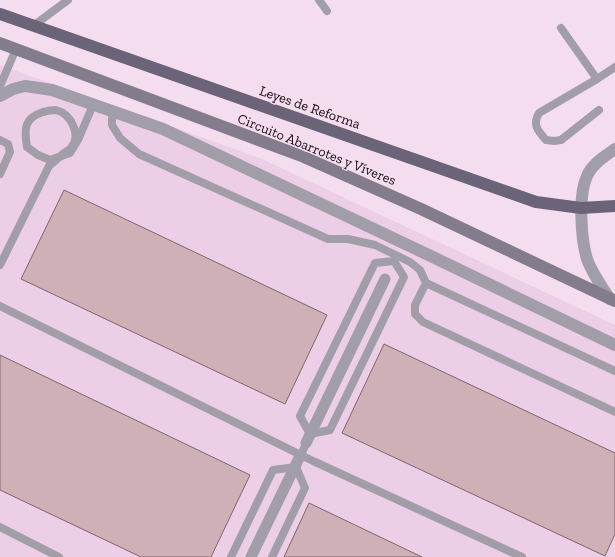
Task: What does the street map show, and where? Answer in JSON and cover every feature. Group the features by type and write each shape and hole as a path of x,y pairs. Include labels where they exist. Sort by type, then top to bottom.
{"main road":[{"name":"Leyes de Reforma","path":"0,14 536,202 581,208 615,206"},
{"name":"Circuito Abarrotes y Víveres","path":"0,43 304,157 421,208 612,300"}],"street":[{"path":"0,96 13,89 24,86 52,90 163,130 437,259 615,346"},
{"path":"612,300 595,276 587,258 583,240 581,208 582,189 587,176 594,166 615,149"},
{"path":"251,557 385,279"}],"lane":[{"path":"33,26 68,0"},
{"path":"319,0 326,11"},
{"path":"561,28 597,79"},
{"path":"0,86 16,49"},
{"path":"599,110 561,140 546,140 537,129 536,118 539,113 615,67"},
{"path":"0,264 49,166 71,148 75,140 75,133 72,124 65,116 55,110 36,114 28,121 25,133 27,146 38,155 50,160 70,153 78,140 93,105"},
{"path":"112,111 112,125 120,138 139,154 328,239 348,239 375,245 410,262 420,270 426,284 615,371"},
{"path":"0,140 8,144 10,152 0,174"},
{"path":"394,261 404,277 330,430 310,434 300,416 375,263 394,261"},
{"path":"426,284 416,305 416,314 423,322 615,412"},
{"path":"0,306 300,455 522,557"},
{"path":"272,557 305,488 296,467 310,434"},
{"path":"231,557 273,470 296,467"},
{"path":"0,528 59,557"}],"shaded area":[{"path":"0,65 262,159 615,325 615,557 0,557"}],"building":[{"path":"64,190 327,315 285,404 21,279"},
{"path":"384,344 615,453 615,534 605,556 342,433"},
{"path":"0,355 250,475 211,557 141,557 0,490"},
{"path":"309,503 422,557 284,557"}]}
